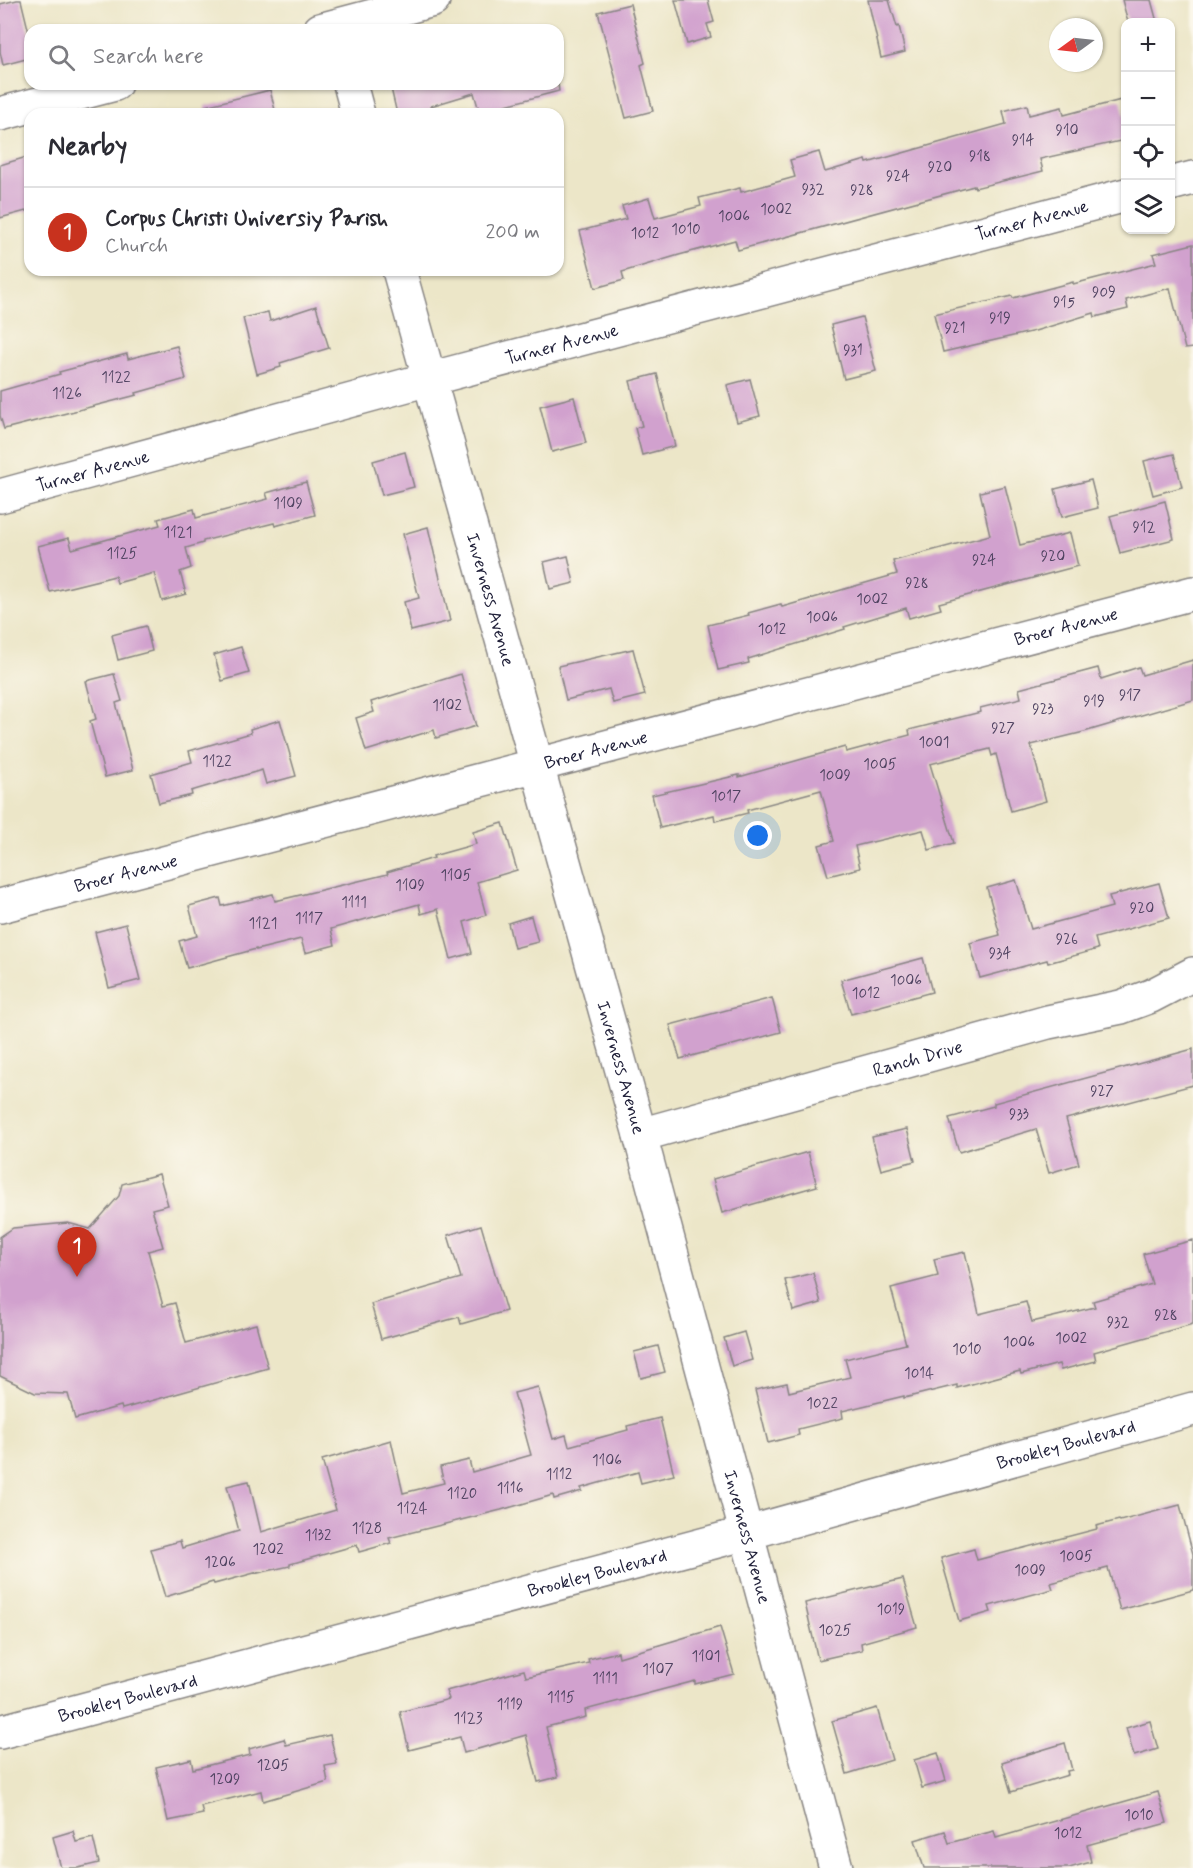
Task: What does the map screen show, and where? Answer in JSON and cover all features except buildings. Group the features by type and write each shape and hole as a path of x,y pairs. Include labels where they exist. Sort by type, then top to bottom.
{"street":[{"path":"329,22 433,0"},
{"path":"0,114 92,90"},
{"path":"352,90 356,108"},
{"path":"1175,183 1193,178"},
{"name":"Turner Avenue","path":"0,496 1121,196"},
{"name":"Inverness Avenue","path":"401,276 639,1135 837,1868"},
{"name":"Broer Avenue","path":"0,906 1193,593"},
{"name":"Ranch Drive","path":"639,1135 1048,1022 1121,1007 1151,996 1193,974"},
{"name":"Brookley Boulevard","path":"0,1732 747,1533 1193,1409"}],"place":[{"name":"Corpus Christi Universiy Parish","path":"77,1277"}]}
